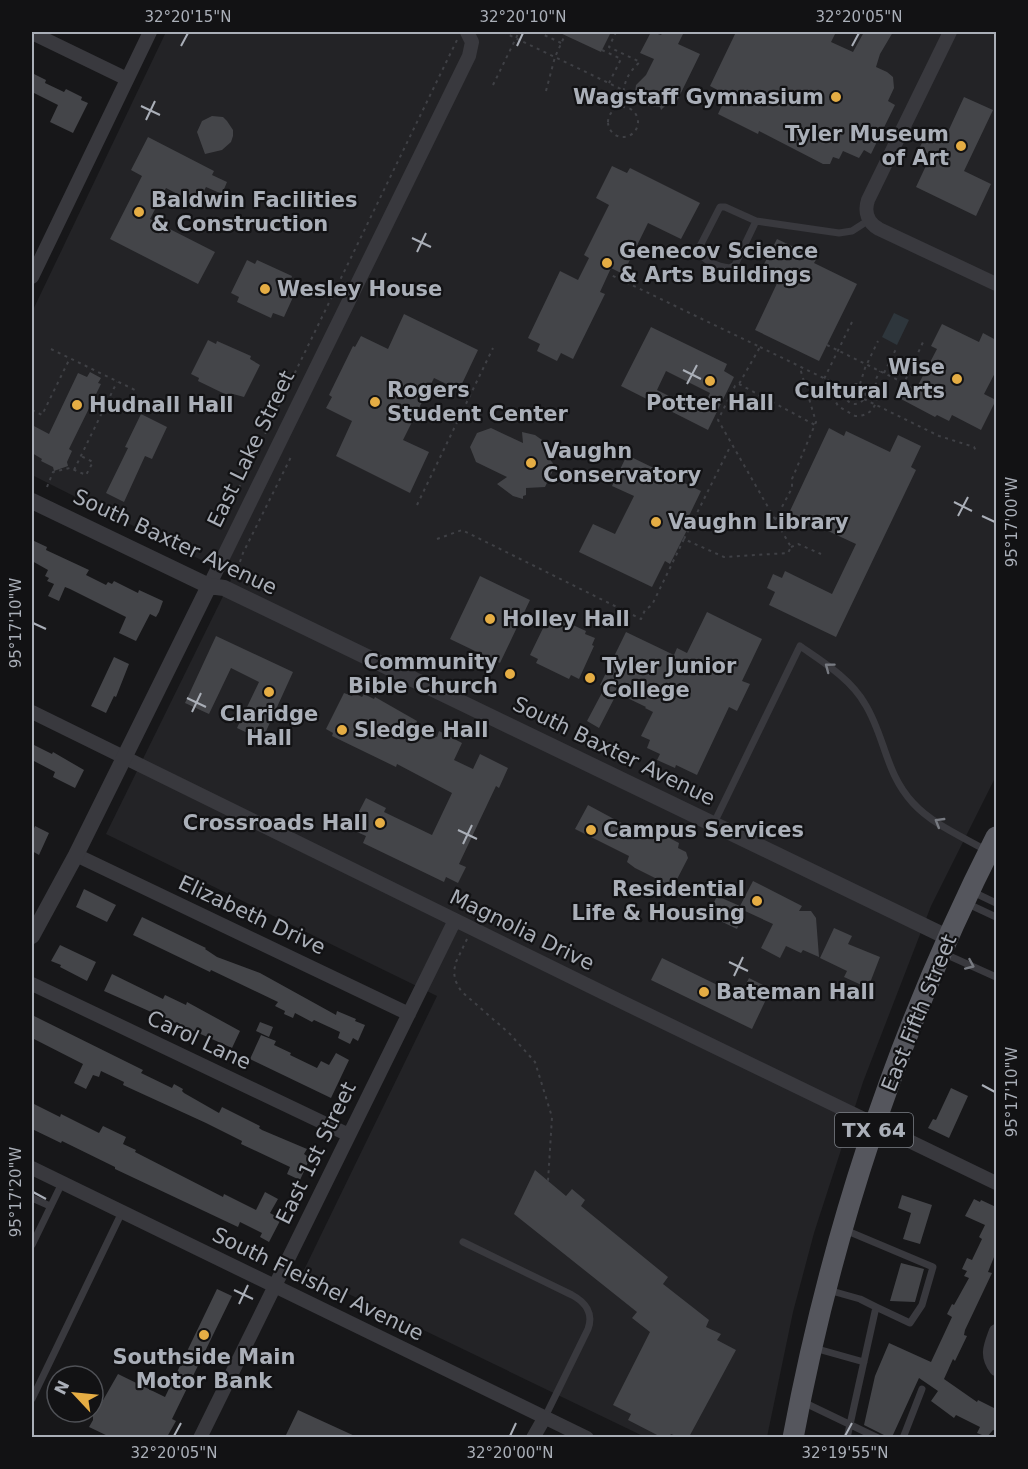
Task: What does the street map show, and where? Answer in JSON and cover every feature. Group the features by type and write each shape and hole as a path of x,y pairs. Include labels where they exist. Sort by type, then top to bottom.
{"main road":[{"name":"East Fifth Street","path":"794,1437 825,1290 876,1124 913,1024 946,945 993,845"}],"street":[{"path":"33,268 150,32"},
{"path":"950,32 868,200 866,209 869,220 879,230 996,284"},
{"path":"32,33 127,79"},
{"name":"East Lake Street","path":"32,936 76,855 462,70 472,49 466,37"},
{"name":"South Baxter Avenue","path":"32,501 209,586 225,588 713,824 946,945"},
{"name":"Magnolia Drive","path":"32,712 472,929 996,1183"},
{"name":"Elizabeth Drive","path":"76,855 410,1014"},
{"name":"East 1st Street","path":"200,1437 455,920"},
{"name":"Carol Lane","path":"32,984 349,1135"},
{"name":"South Fleishel Avenue","path":"32,1168 544,1417 578,1436"},
{"path":"996,1331 990,1349 990,1360 996,1370"},
{"path":"533,1437 544,1417"}],"lane":[{"path":"756,221 735,265 730,268 716,264 699,254 699,248 720,207 725,207 756,221 839,233 852,231 869,220"},
{"path":"713,824 800,646 833,670 865,703 892,771 914,804 930,817 993,845"},
{"path":"969,897 996,903"},
{"path":"969,897 996,917"},
{"path":"946,945 996,977"},
{"path":"32,1245 62,1183"},
{"path":"32,1198 50,1206"},
{"path":"32,1400 122,1212"},
{"path":"825,1290 860,1299 910,1323 922,1305 933,1267 842,1229"},
{"path":"463,1242 572,1295 584,1303 588,1309 590,1323 588,1329 544,1417"},
{"path":"847,1437 876,1307"},
{"path":"812,1347 864,1362"},
{"path":"903,1437 922,1389"},
{"path":"801,1401 878,1437"}],"path":[{"path":"502,32 623,90"},
{"path":"493,85 519,32"},
{"path":"538,32 561,43"},
{"path":"616,32 609,47 640,62 629,73 623,90 623,107"},
{"path":"546,92 555,57 565,35"},
{"path":"229,508 466,37"},
{"path":"602,50 621,58 609,83"},
{"path":"623,107 632,110 638,122 635,131 623,137 611,131 608,122 611,113 623,107"},
{"path":"609,273 846,389"},
{"path":"824,379 852,322"},
{"path":"827,345 904,383 924,340"},
{"path":"860,384 878,341"},
{"path":"760,347 739,384 735,386 718,420 791,547"},
{"path":"884,374 897,347"},
{"path":"417,505 493,348"},
{"path":"51,349 137,391"},
{"path":"32,410 42,415 70,358"},
{"path":"775,520 792,488 792,479 815,424 800,368"},
{"path":"824,379 838,405 851,415 864,416 876,405 878,395 875,381 880,371"},
{"path":"74,470 117,382"},
{"path":"739,384 815,424"},
{"path":"850,384 860,384 865,389 864,399 860,403 850,403 845,395 846,389 850,384"},
{"path":"864,399 939,436 974,447 976,451"},
{"path":"437,539 462,530 641,619 645,610 652,605 732,444"},
{"path":"238,581 235,574 239,562 292,454"},
{"path":"47,487 53,472 70,468 86,475 93,462 81,456"},
{"path":"684,539 724,557 788,553 791,547 798,544 821,554"},
{"path":"472,929 456,962 455,980 461,991 510,1035 535,1062 552,1117 548,1181"}],"shaded area":[{"name":"Tyler Junior College","path":"166,32 996,32 996,776 931,906 863,1082 814,1233 793,1312 767,1437 645,1437 303,1272 437,996 106,834 231,580 227,573 32,475 32,312"},
{"path":"894,313 909,320 897,345 882,337"}],"building":[{"path":"558,32 611,32 601,52"},
{"path":"651,32 661,35 663,32 684,32 678,44 700,54 677,101 672,99 661,110 660,107 644,105 638,100 635,92 636,85 646,75 654,59 640,53"},
{"name":"Wagstaff Gymnasium","path":"736,32 836,32 831,42 853,52 864,32 893,32 880,54 876,67 893,77 894,88 888,101 895,105 871,154 864,150 859,158 843,151 839,159 833,157 830,164 823,164 759,131 758,134 718,114 727,95 710,86"},
{"path":"32,73 46,80 45,83 64,92 66,89 82,97 81,100 88,103 73,133 50,122 58,105 32,92"},
{"path":"964,97 993,110 964,171 991,184 976,216 916,187 931,155 919,149 929,128 946,136"},
{"path":"212,116 223,117 233,130 233,136 231,142 222,150 205,154 197,132 202,121"},
{"name":"Baldwin Facilities & Construction","path":"148,137 214,171 212,175 227,182 222,194 206,187 197,204 166,188 150,219 215,252 198,284 110,239 142,176 131,170"},
{"name":"Genecov Science & Arts Buildings","path":"612,166 627,173 630,168 700,203 681,239 648,223 623,274 611,268 600,292 605,294 573,359 561,353 557,361 537,351 540,344 528,338 560,271 578,280 589,258 584,255 609,205 596,198"},
{"path":"777,239 817,258 814,263 857,284 819,361 755,330 780,277 762,268"},
{"name":"Wesley House","path":"247,260 255,264 257,260 292,276 291,279 299,284 284,317 273,313 271,318 237,302 239,297 231,293"},
{"name":"Rogers Student Center","path":"404,314 478,350 459,390 434,378 403,440 429,452 410,493 336,456 352,421 326,408 332,397 329,395 353,346 355,347 361,336 388,349"},
{"name":"Wise Cultural Arts","path":"942,324 979,342 983,333 996,340 996,371 984,394 996,400 981,430 952,415 949,421 937,415 935,417 901,399 908,385 916,389 937,349 931,346"},
{"name":"Potter Hall","path":"651,327 727,364 724,371 734,377 708,430 621,386","holes":["666,371 710,393 701,412 657,390"]},
{"name":"Wesley House","path":"208,340 216,344 217,341 251,356 250,359 260,365 244,397 233,394 231,397 198,381 199,378 191,374"},
{"name":"Hudnall Hall","path":"90,372 101,378 98,383 101,384 69,449 72,451 67,462 68,466 54,471 53,467 32,453 32,425 49,434 78,373 87,377"},
{"path":"141,414 167,427 152,459 145,456 124,502 106,493 128,448 125,447"},
{"name":"Vaughn Conservatory","path":"491,428 523,443 522,432 535,435 552,447 545,453 555,466 545,487 526,488 526,495 523,499 513,496 497,484 507,477 476,462 470,447 477,433"},
{"path":"829,428 844,436 846,431 890,452 898,435 921,446 911,467 916,470 836,637 769,605 775,592 767,588 773,574 782,578 785,571 832,594 856,544 789,513"},
{"name":"Vaughn Library","path":"627,455 701,491 688,518 692,520 670,564 665,561 652,587 579,552 593,524 615,534 634,496 612,486"},
{"path":"32,540 47,547 46,550 89,570 86,575 106,585 114,581 138,593 139,590 163,601 159,612 156,617 150,614 136,641 119,633 126,617 65,587 59,601 48,596 54,584 47,581 49,578 45,576 48,570 32,561"},
{"name":"Holley Hall","path":"480,576 530,600 500,663 450,639"},
{"path":"707,612 762,639 742,681 750,684 737,711 729,707 697,775 676,765 675,768 657,760 660,754 647,748 650,740 641,736 653,712 646,707 617,693 599,728 587,721 605,687 600,685 626,632 674,655 677,648 687,653"},
{"path":"552,617 586,631 585,634 595,638 592,645 594,646 579,679 571,675 569,679 536,663 538,659 530,655 546,622 549,623"},
{"name":"Claridge Hall","path":"216,636 293,672 262,740 237,728 259,682 231,668 209,714 185,703"},
{"path":"114,657 129,664 116,697 114,696 106,713 91,706"},
{"path":"344,693 352,696 354,693 362,697 364,694 374,699 375,697 417,721 415,726 437,737 439,731 462,743 454,760 473,769 480,754 508,768 499,788 496,786 459,864 466,867 458,883 446,877 444,882 363,843 366,836 350,829 366,798 386,808 384,812 432,835 452,793 397,764 396,767 332,736 333,733 326,729"},
{"path":"32,744 52,754 53,752 84,770 75,788 53,777 55,772 32,760"},
{"path":"588,805 649,837 654,830 679,843 678,848 686,852 688,858 673,887 635,868 627,862 629,856 575,829"},
{"path":"35,826 49,833 39,855 32,851 32,833"},
{"path":"753,881 802,906 799,911 811,911 816,918 819,957 803,950 801,953 786,946 780,958 761,948 773,924 745,911 737,929 708,915 717,896 740,906"},
{"path":"84,889 116,905 107,922 76,907"},
{"path":"142,917 206,948 217,957 260,973 336,1015 337,1011 356,1019 355,1021 365,1025 358,1041 353,1038 350,1044 338,1038 340,1032 314,1020 312,1022 295,1013 293,1018 284,1014 285,1011 275,1006 278,1002 133,935"},
{"path":"834,928 852,936 848,944 880,957 868,988 844,977 847,971 820,958"},
{"path":"60,945 96,962 87,981 51,961"},
{"name":"Bateman Hall","path":"662,958 740,996 749,978 771,989 752,1029 651,980"},
{"path":"112,974 163,999 165,995 186,1005 187,1002 240,1031 232,1048 104,991"},
{"path":"32,1015 143,1070 141,1073 172,1088 174,1084 183,1089 184,1093 219,1113 222,1107 260,1126 262,1130 307,1149 304,1154 310,1158 300,1180 287,1174 290,1167 241,1144 242,1141 206,1123 123,1085 124,1082 101,1071 99,1077 93,1075 86,1089 74,1083 83,1064 32,1038"},
{"path":"260,1022 273,1027 269,1037 256,1031"},
{"path":"261,1035 276,1041 274,1045 291,1053 290,1055 317,1068 321,1061 329,1065 336,1053 349,1060 331,1098 250,1059"},
{"path":"951,1088 968,1096 949,1138 928,1128 933,1119 936,1120"},
{"path":"32,1103 60,1117 61,1114 99,1133 103,1126 126,1137 123,1144 136,1150 135,1152 223,1197 224,1194 256,1210 265,1192 278,1199 270,1213 281,1219 269,1242 260,1237 262,1233 240,1222 238,1227 115,1169 62,1141 61,1143 32,1129"},
{"path":"535,1170 566,1196 572,1189 585,1200 581,1206 668,1277 663,1284 709,1320 706,1327 721,1334 717,1340 736,1350 689,1437 671,1434 669,1437 661,1437 628,1420 631,1414 613,1405 650,1332 632,1318 637,1312 514,1214"},
{"path":"902,1195 932,1205 920,1244 903,1239 911,1213 898,1208"},
{"path":"974,1199 996,1207 996,1252 988,1272 992,1273 965,1330 964,1335 967,1336 944,1379 977,1402 978,1400 996,1409 996,1431 993,1430 987,1437 977,1433 980,1427 956,1415 954,1418 931,1401 938,1391 919,1378 892,1437 888,1437 864,1425 875,1376 889,1343 931,1362 952,1317 947,1314 969,1278 964,1276 967,1271 962,1269 967,1258 972,1260 982,1239 979,1237 985,1225 965,1216"},
{"path":"901,1263 924,1269 915,1302 890,1301"},
{"name":"Southside Main Motor Bank","path":"217,1289 232,1296 172,1419 176,1421 167,1437 110,1437 89,1427 91,1424 105,1424 105,1397 118,1374 165,1397"},
{"path":"298,1410 357,1437 285,1437"}],"place":[{"name":"Wagstaff Gymnasium","path":"836,97"},
{"name":"Tyler Museum of Art","path":"961,146"},
{"name":"Baldwin Facilities & Construction","path":"139,212"},
{"name":"Genecov Science & Arts Buildings","path":"607,263"},
{"name":"Wesley House","path":"265,289"},
{"name":"Wise Cultural Arts","path":"957,379"},
{"name":"Potter Hall","path":"710,381"},
{"name":"Rogers Student Center","path":"375,402"},
{"name":"Hudnall Hall","path":"77,405"},
{"name":"Vaughn Conservatory","path":"531,463"},
{"name":"Vaughn Library","path":"656,522"},
{"name":"Holley Hall","path":"490,619"},
{"name":"Community Bible Church","path":"510,674"},
{"name":"Tyler Junior College","path":"590,678"},
{"name":"Claridge Hall","path":"269,692"},
{"name":"Sledge Hall","path":"342,730"},
{"name":"Crossroads Hall","path":"380,823"},
{"name":"Campus Services","path":"591,830"},
{"name":"Residential Life & Housing","path":"757,901"},
{"name":"Bateman Hall","path":"704,992"},
{"name":"Southside Main Motor Bank","path":"204,1335"}]}
